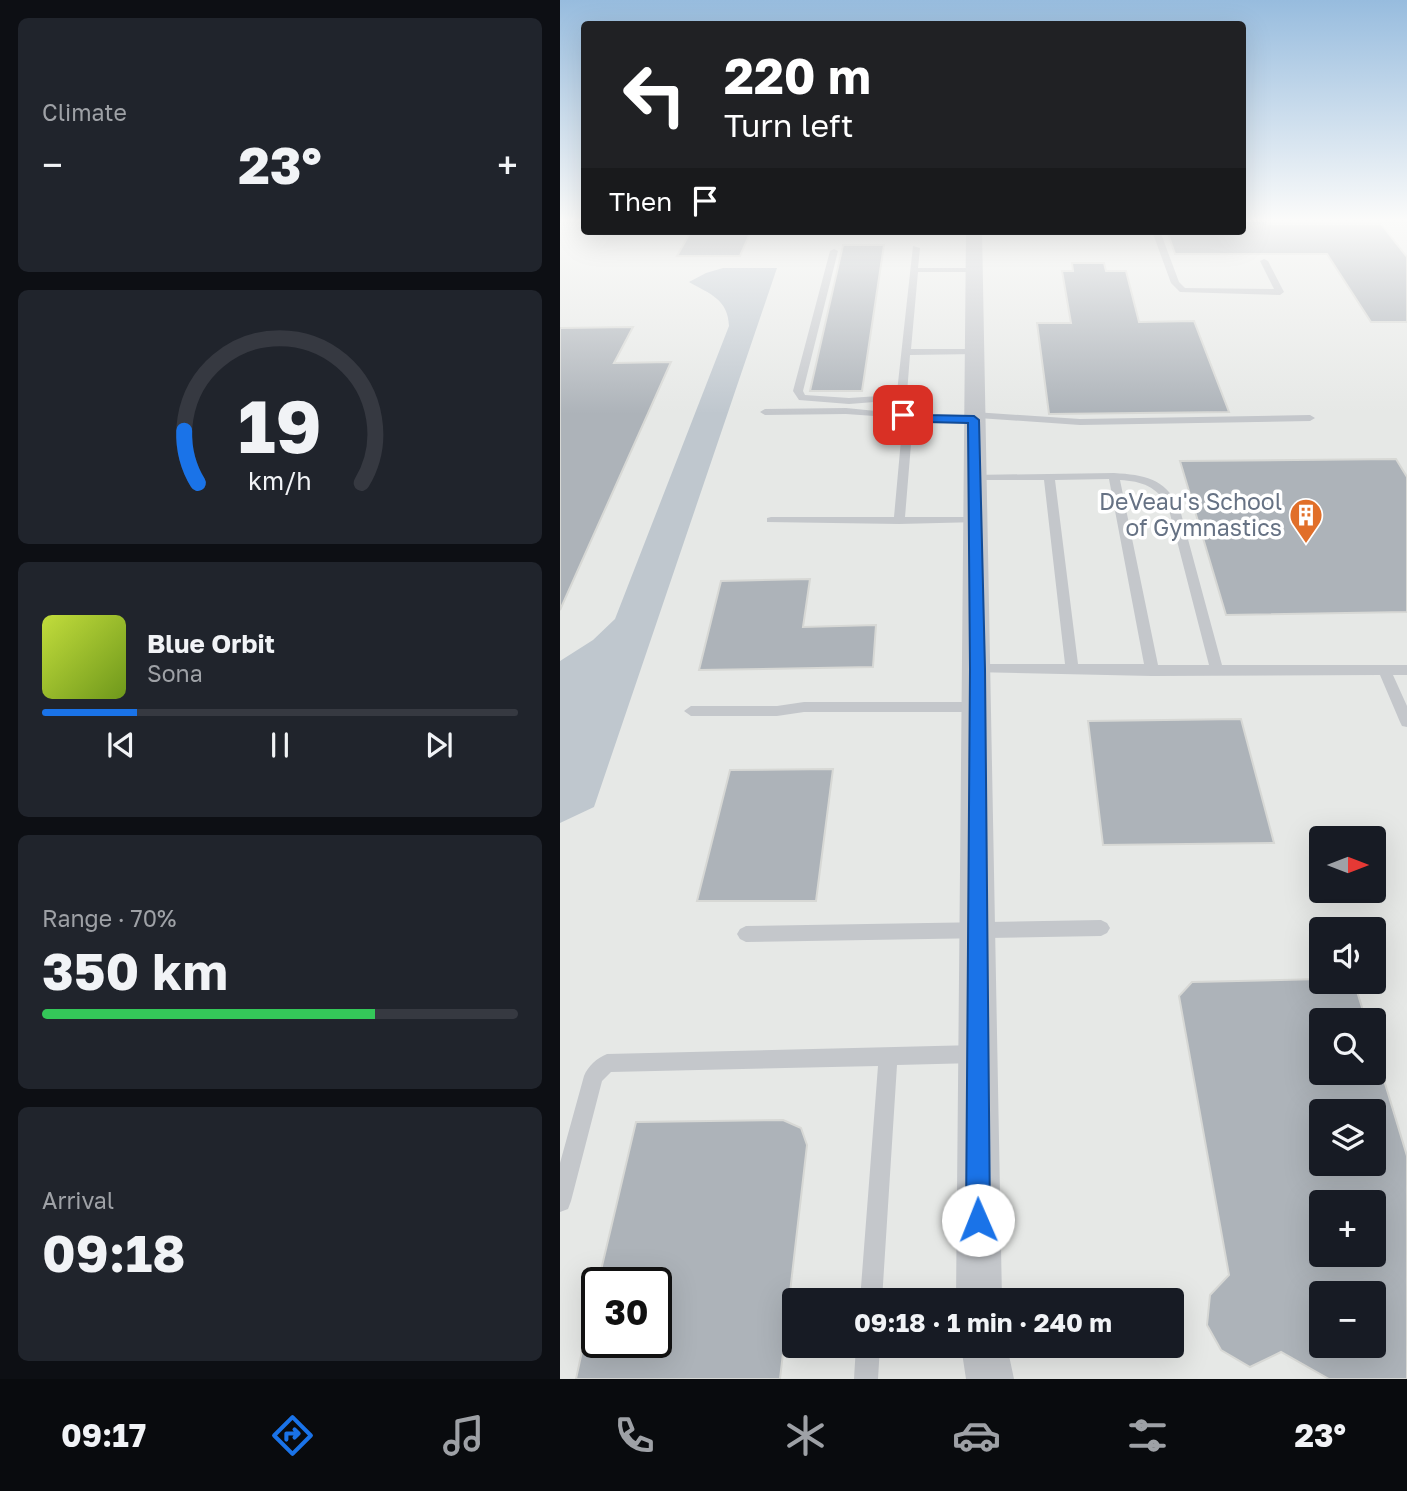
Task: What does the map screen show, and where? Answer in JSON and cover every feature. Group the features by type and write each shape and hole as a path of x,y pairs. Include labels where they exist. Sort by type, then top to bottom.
{"street":[{"path":"974,285 979,1288"}],"lane":[{"path":"825,285 798,391 802,398 897,398 902,393 913,285"},
{"path":"1178,285 1183,290 1280,292 1277,285"},
{"path":"906,352 974,352"},
{"path":"765,412 846,411 1080,422 1310,418"},
{"path":"899,521 908,416"},
{"path":"976,477 1114,476 1160,485 1174,505 1217,671"},
{"path":"1114,476 1152,671"},
{"path":"1049,477 1072,669"},
{"path":"771,520 975,520"},
{"path":"977,669 1407,670"},
{"path":"1385,671 1407,722"},
{"path":"691,711 777,711 804,707 977,707"},
{"path":"746,934 1101,928"},
{"path":"560,1201 594,1076 607,1063 977,1054"},
{"path":"872,1288 888,1056"},
{"path":"866,1379 867,1358"}],"shaded area":[{"path":"560,285 1407,285 1407,1379 560,1379"},
{"path":"695,285 771,285 594,807 560,823 560,661 593,640 615,619 729,326 725,309 711,294"}],"building":[{"path":"834,285 878,285 862,391 810,391"},
{"path":"1064,285 1130,285 1139,322 1194,321 1229,412 1049,414 1037,323 1071,323"},
{"path":"1347,285 1407,285 1407,322 1371,322"},
{"path":"633,327 614,363 671,362 560,610 560,328"},
{"name":"DeVeau's School of Gymnastics","path":"1396,459 1407,477 1407,612 1226,615 1180,461"},
{"path":"810,579 803,627 876,625 873,667 699,670 721,581"},
{"path":"1241,719 1274,843 1103,845 1088,721"},
{"path":"833,769 816,901 697,901 730,770"},
{"path":"1309,979 1309,994 1358,994 1362,1008 1309,1008 1309,1085 1385,1085 1407,1156 1407,1379 1329,1379 1281,1352 1250,1367 1221,1350 1207,1325 1210,1295 1229,1275 1179,996 1192,982"},
{"path":"783,1120 801,1128 807,1145 790,1288 782,1288 780,1379 576,1379 581,1356 581,1358 672,1358 672,1267 602,1267 636,1122"}],"place":[{"name":"DeVeau's School of Gymnastics","path":"1306,545"}],"route":[{"path":"903,415 926,419 974,420 978,1220"}]}
